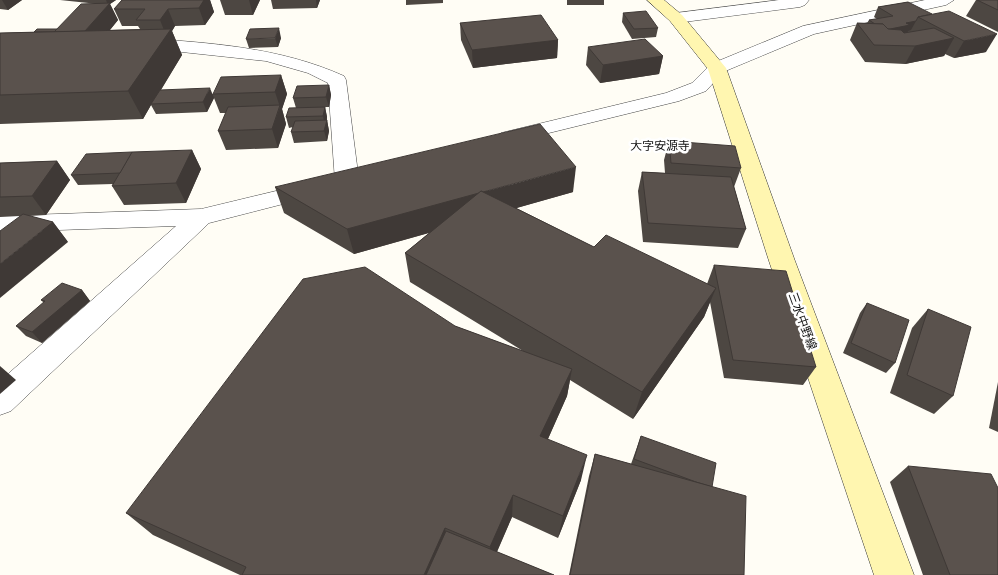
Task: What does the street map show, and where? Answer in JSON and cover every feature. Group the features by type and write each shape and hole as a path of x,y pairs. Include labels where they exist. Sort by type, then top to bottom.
{"main road":[{"name":"三水中野線","path":"655,0 676,18 717,68 782,260 894,575"}],"street":[{"path":"676,18 800,2 801,0"},
{"path":"492,141 672,97 699,87 717,68 809,30 946,0"},
{"path":"0,224 201,217 356,178 338,80 314,67 270,55 120,42"},
{"path":"0,400 201,217"}],"building":[{"path":"122,0 204,0 199,8 168,9 160,20 136,20 145,9 114,9"},
{"path":"977,0 998,0 998,10"},
{"path":"908,2 932,14 918,17 916,21 906,23 910,25 890,29 883,24 875,24 869,20 893,16 878,7"},
{"path":"110,3 85,31 54,32 81,4"},
{"path":"646,11 658,28 634,29 623,13"},
{"path":"949,11 997,34 964,41 918,17"},
{"path":"541,15 558,40 472,50 460,23"},
{"path":"857,23 883,24 888,29 901,30 904,33 934,28 954,38 915,46 874,45"},
{"path":"279,28 275,38 246,39 250,29"},
{"path":"37,29 57,29 54,32 34,32"},
{"path":"171,29 128,91 0,95 0,33"},
{"path":"645,39 663,56 603,65 588,47"},
{"path":"281,75 275,92 213,94 221,77"},
{"path":"329,85 326,97 293,98 297,86"},
{"path":"210,88 203,102 151,104 160,90"},
{"path":"280,105 272,129 218,131 228,107"},
{"path":"325,107 323,116 286,117 289,108"},
{"path":"327,120 324,131 291,132 295,121"},
{"path":"540,124 576,167 481,191 347,229 275,187"},
{"path":"669,141 735,146 741,168 671,163"},
{"path":"192,150 176,183 112,186 132,152"},
{"path":"132,152 120,173 71,175 86,154"},
{"path":"57,161 32,196 0,197 0,163"},
{"path":"642,172 731,177 746,229 648,223"},
{"path":"481,191 594,247 606,235 716,288 642,392 405,253"},
{"path":"23,214 53,222 0,264 0,231"},
{"path":"714,265 786,271 816,367 733,360"},
{"path":"365,267 455,326 572,369 540,436 587,455 563,516 513,495 490,547 445,528 424,575 242,575 246,567 126,513 303,279"},
{"path":"62,283 82,290 32,332 16,326 45,301 41,300"},
{"path":"867,303 909,320 895,363 851,343"},
{"path":"928,309 971,327 953,396 907,375"},
{"path":"641,436 716,463 712,487 634,459"},
{"path":"595,454 746,496 744,575 570,575"},
{"path":"908,466 991,474 998,488 998,575 950,575"},
{"path":"446,531 554,575 426,575"}],"district":[{"name":"大字安源寺","path":"660,145"}]}
